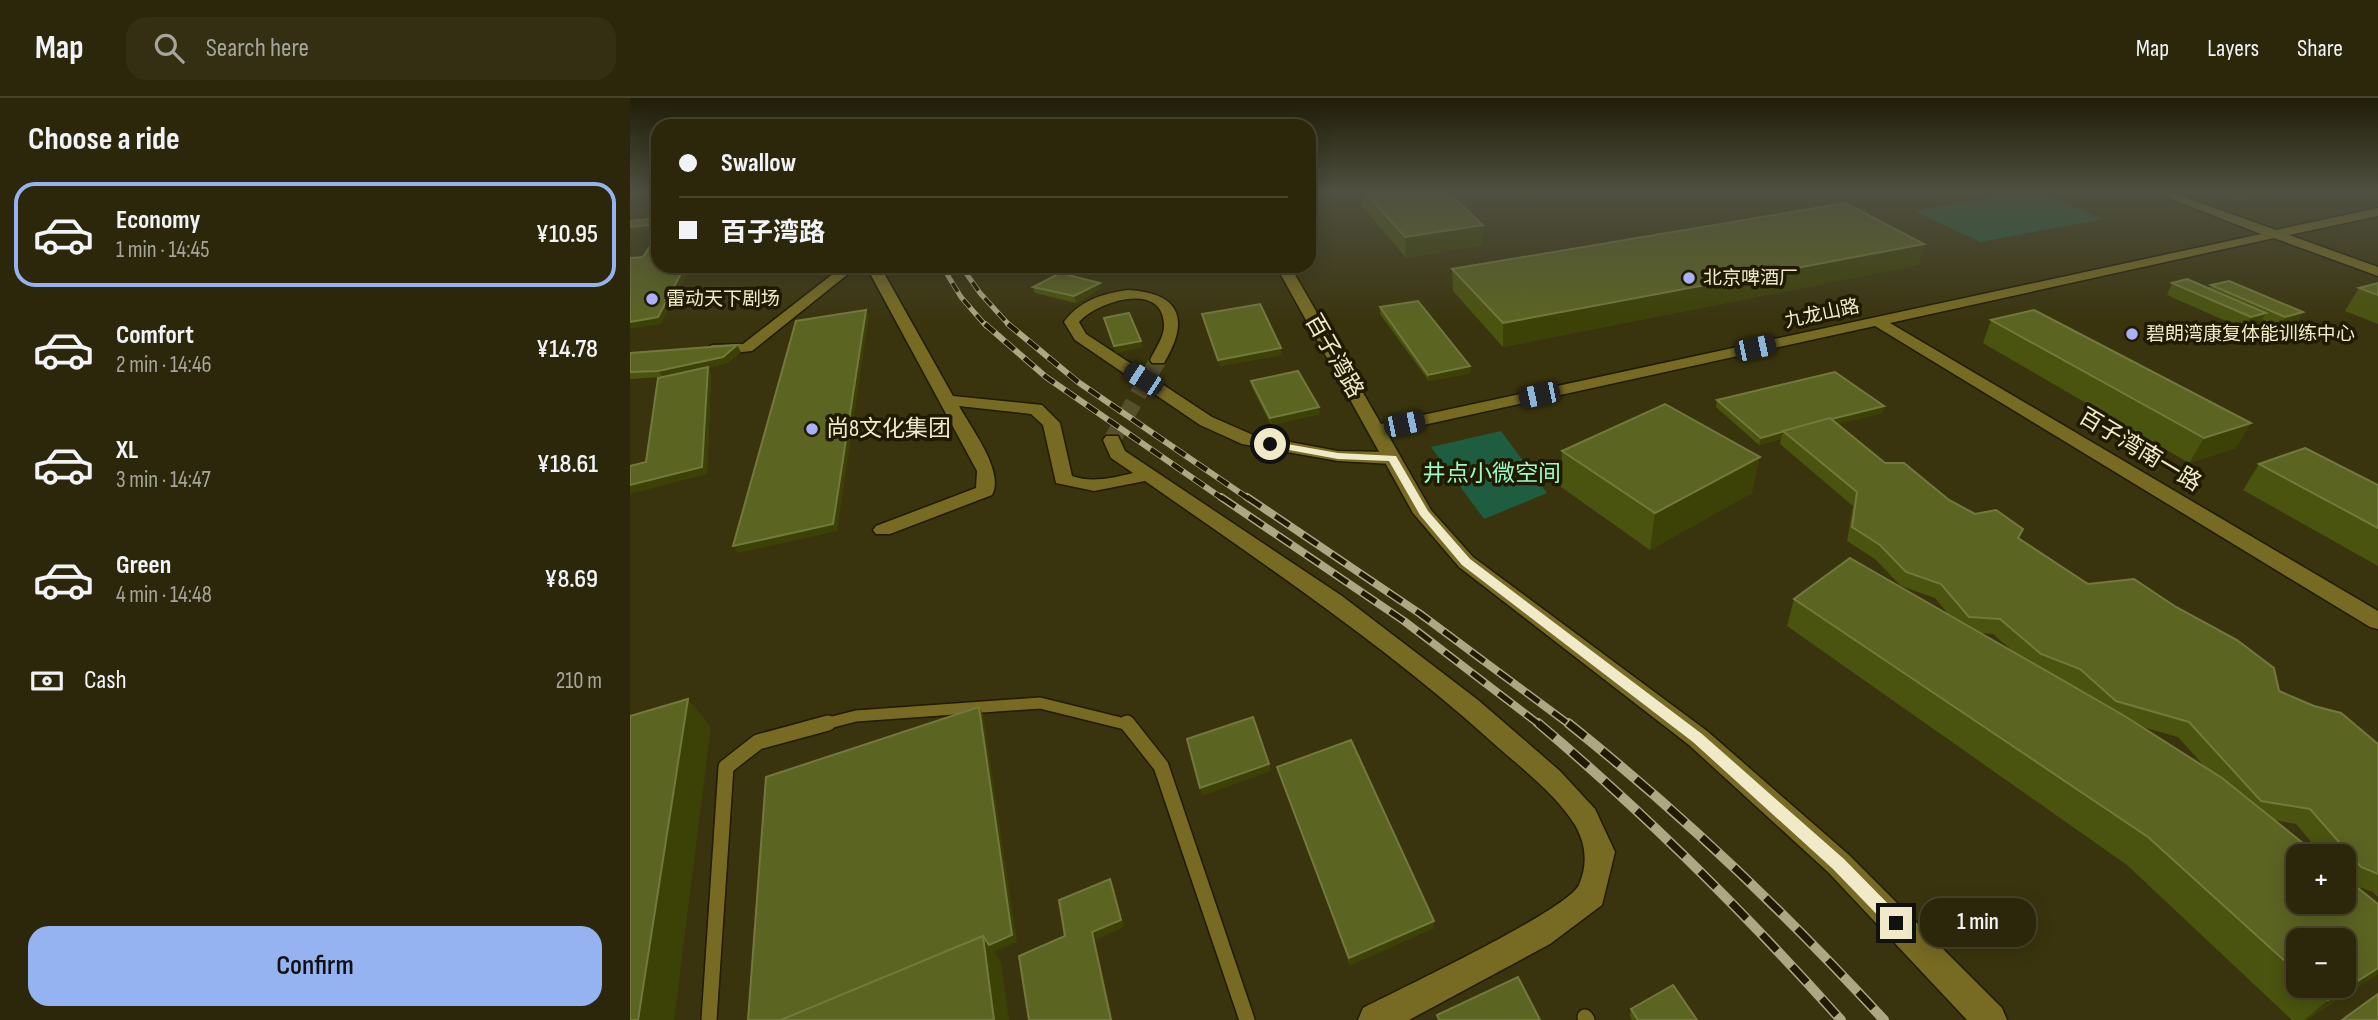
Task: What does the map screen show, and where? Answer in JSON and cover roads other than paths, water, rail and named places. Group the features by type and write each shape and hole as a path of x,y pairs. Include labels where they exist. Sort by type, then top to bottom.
{"street":[{"name":"九龙山路","path":"1377,430 2270,235"},
{"path":"2278,235 2378,272"},
{"path":"695,352 747,348 842,273"},
{"path":"877,273 986,471 985,491 883,530"},
{"name":"百子湾路","path":"1287,273 1423,513 1466,562 1698,738 1839,864 1990,1020"},
{"path":"1158,360 1172,324 1168,310 1159,300 1139,294 1119,295 1093,302 1077,311 1071,322 1080,337 1206,421 1248,440 1338,456 1392,458"},
{"name":"百子湾南一路","path":"1877,321 2378,621"},
{"path":"947,400 1036,409 1051,423 1063,479 1074,485 1101,485 1148,475"},
{"path":"1112,440 1117,454 1334,601 1469,707 1560,789 1585,817 1601,852 1591,895 1539,934 1375,1020"}],"lane":[{"path":"709,1020 726,767 758,742 856,716 1040,703 1127,723 1161,766 1247,1020"}],"tunnel":[{"path":"1112,440 1158,360"}],"railway":[{"path":"946,273 961,297 986,326"},
{"path":"966,273 1009,325"},
{"path":"985,324 1046,377 1223,499"},
{"path":"1009,325 1078,382 1249,499"},
{"path":"1221,497 1404,621 1540,725"},
{"path":"1247,497 1419,613 1570,725"},
{"path":"1538,723 1618,793 1695,866 1841,1020"},
{"path":"1568,723 1652,793 1732,866 1809,941 1884,1020"}],"place":[{"name":"北京啤酒厂","path":"1689,278"},
{"name":"雷动天下剧场","path":"652,299"},
{"name":"碧朗湾康复体能训练中心","path":"2132,334"},
{"name":"尚8文化集团","path":"812,429"}],"park label":[{"name":"井点小微空间","path":"1492,474"}]}
